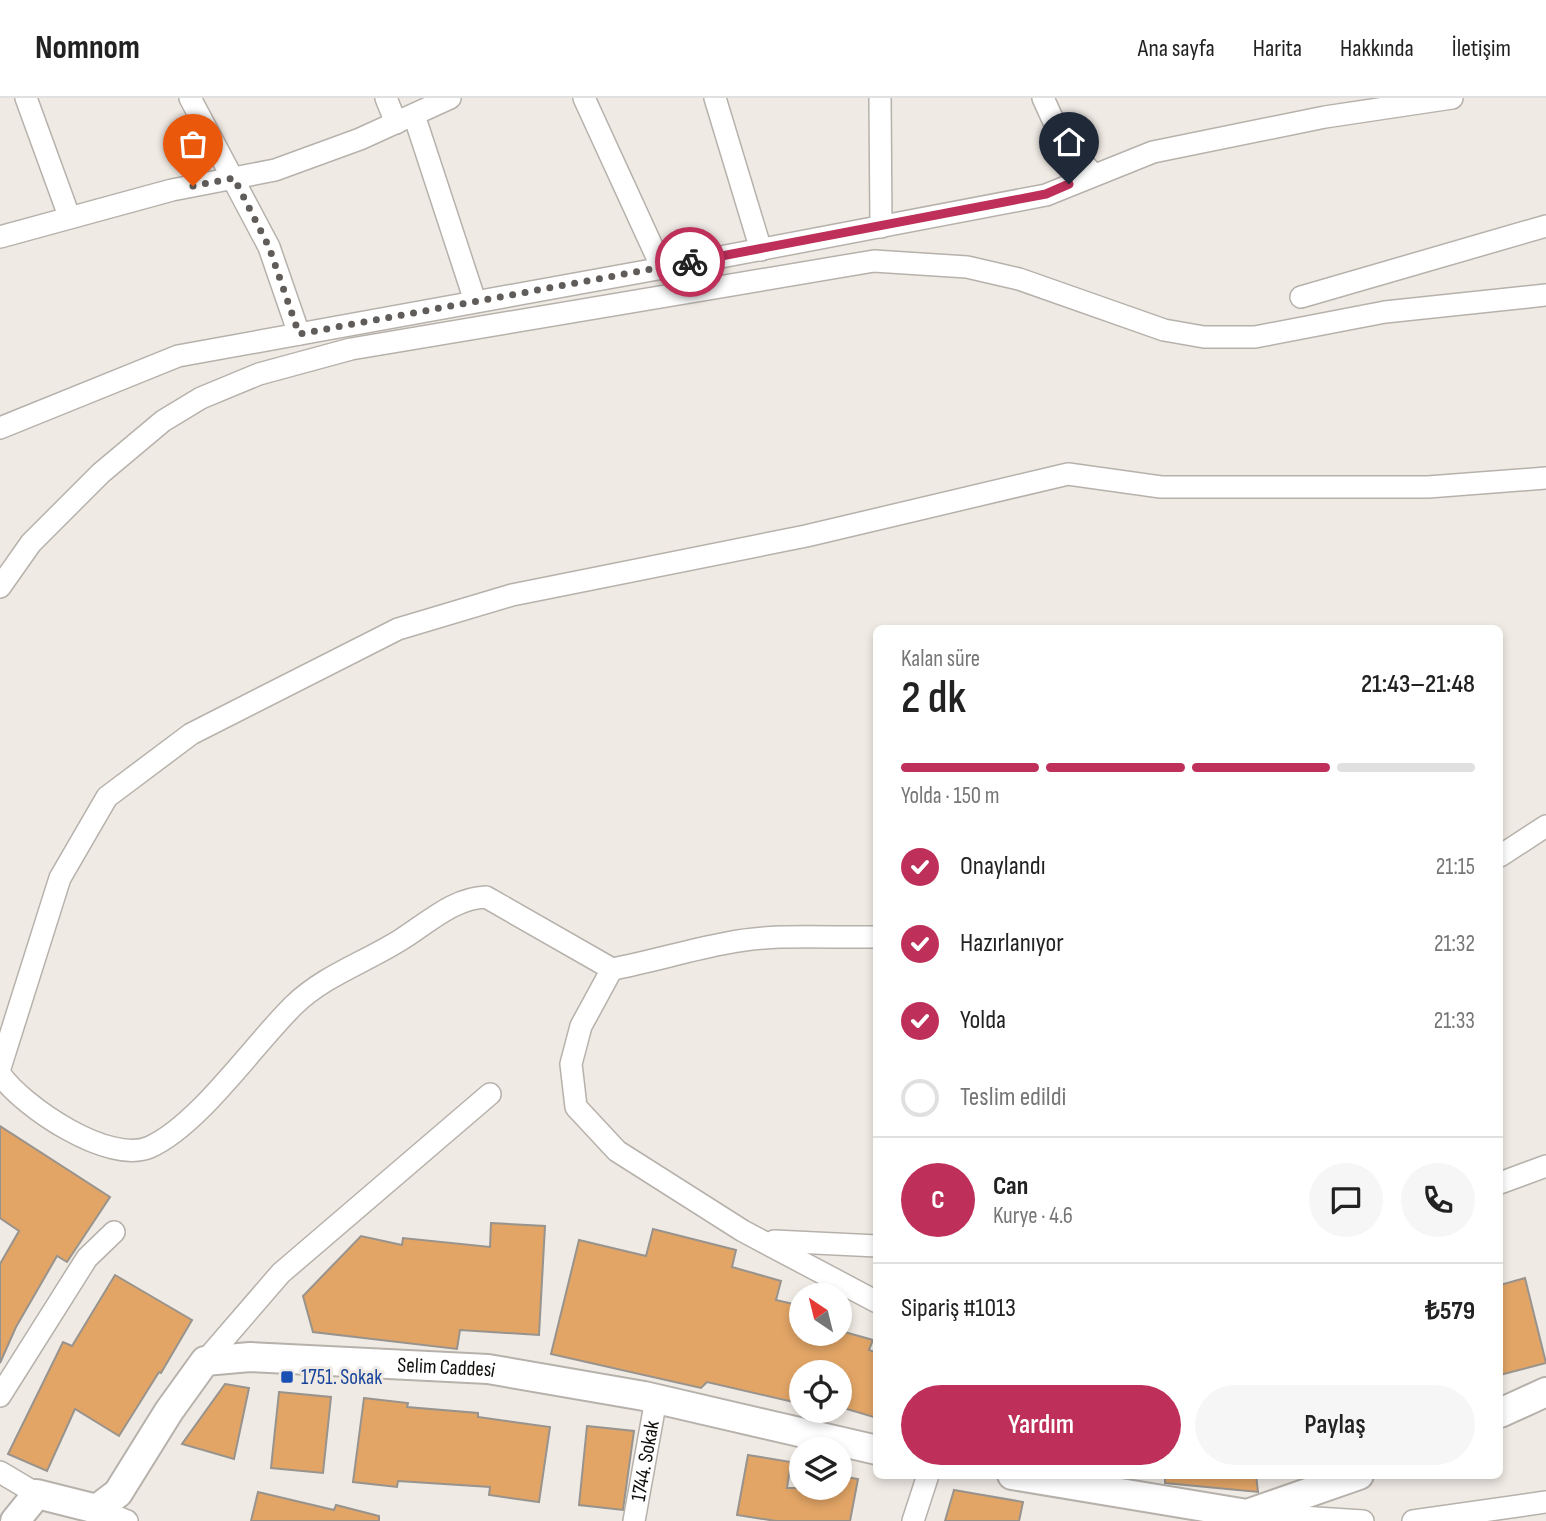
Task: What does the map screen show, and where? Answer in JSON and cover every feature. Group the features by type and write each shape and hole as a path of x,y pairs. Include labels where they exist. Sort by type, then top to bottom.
{"main road":[{"name":"Selim Caddesi","path":"205,1361 250,1357 488,1369 656,1399 873,1449"},
{"path":"15,1521 37,1494 97,1509 118,1493 169,1411 205,1361"},
{"path":"1503,1412 1546,1392"},
{"path":"1034,1479 1246,1517 1348,1479"}],"street":[{"path":"26,98 69,216"},
{"path":"190,98 269,247 299,334"},
{"path":"386,98 405,119 475,301"},
{"path":"0,237 69,216 275,170 405,119 450,98"},
{"path":"584,98 662,268"},
{"path":"715,98 761,250"},
{"path":"880,98 881,227"},
{"path":"1043,98 1063,142 1093,174"},
{"path":"0,428 178,356 761,250 1046,194 1153,152 1325,117 1438,99"},
{"path":"1301,298 1546,226"},
{"path":"0,587 31,543 101,472 163,421 201,398 259,374 351,349 874,261 967,267 1018,279 1164,330 1204,337 1255,337 1385,312 1546,295"},
{"path":"0,1068 60,878 107,797 191,734 398,629 512,595 806,536 1068,474 1161,487 1428,487 1546,478"},
{"path":"1503,854 1546,826"},
{"path":"0,1074 13,1093 78,1135 117,1150 148,1148 179,1130 295,1004 336,973 398,941 466,898 486,897 612,969 727,943 768,938 873,937"},
{"path":"612,969 581,1026 570,1064 576,1107 617,1150 762,1240 873,1300"},
{"path":"205,1361 281,1273 490,1094"},
{"path":"1503,1182 1546,1166"},
{"path":"0,1396 87,1258 114,1232"},
{"path":"762,1240 873,1246"},
{"name":"1744. Sokak","path":"634,1521 656,1399"},
{"path":"0,1472 37,1494"},
{"path":"913,1521 928,1479"},
{"path":"1413,1521 1546,1502"},
{"path":"97,1509 127,1521"},
{"path":"1246,1517 1363,1521"}],"building":[{"path":"0,1126 110,1197 67,1262 57,1256 16,1327 0,1363 0,1264 19,1231 0,1218"},
{"path":"491,1223 545,1226 539,1335 460,1330 457,1349 313,1332 303,1296 361,1236 402,1245 403,1238 490,1247"},
{"path":"653,1229 736,1250 732,1267 781,1281 776,1300 789,1303 789,1346 852,1346 852,1334 873,1340 869,1350 873,1352 873,1417 852,1411 852,1360 789,1360 789,1401 707,1382 701,1388 551,1354 579,1240 646,1256"},
{"path":"115,1275 192,1320 161,1373 159,1372 119,1436 75,1409 47,1471 8,1454 63,1342 72,1346"},
{"path":"1525,1278 1546,1363 1503,1374 1503,1284"},
{"path":"225,1384 249,1388 234,1459 182,1444"},
{"path":"279,1392 331,1397 323,1473 271,1468"},
{"path":"364,1398 408,1403 407,1407 478,1413 478,1417 550,1427 539,1502 489,1495 490,1487 398,1481 397,1487 353,1482"},
{"path":"587,1426 634,1431 623,1510 579,1505"},
{"path":"748,1455 789,1462 789,1500 852,1500 852,1478 858,1479 850,1521 776,1521 737,1515"},
{"path":"1165,1479 1256,1479 1258,1492 1165,1483"},
{"path":"954,1490 1023,1502 1019,1521 945,1521"},
{"path":"258,1492 334,1510 336,1505 379,1516 379,1521 251,1521"}],"way so far":[{"path":"193,186 234,178 269,247 299,334 690,262"}],"place":[{"name":"1751. Sokak","path":"287,1377"}],"route":[{"path":"690,262 1046,194 1069,184"}]}
